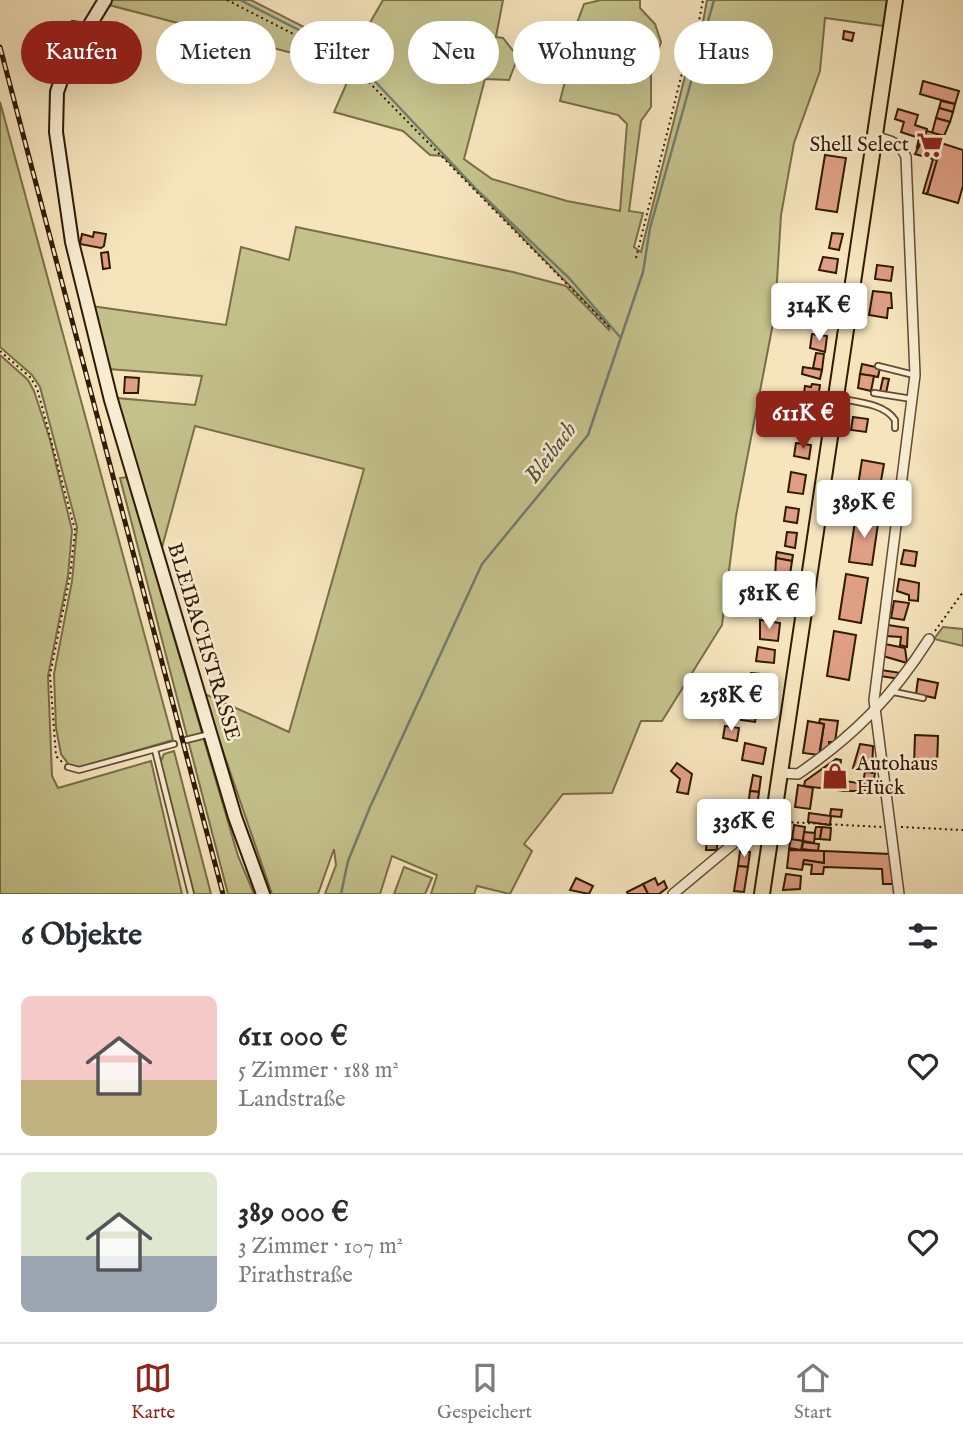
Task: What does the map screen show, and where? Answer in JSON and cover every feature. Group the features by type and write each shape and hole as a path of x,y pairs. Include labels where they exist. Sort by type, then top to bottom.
{"main road":[{"name":"BLEIBACHSTRASSE","path":"105,0 68,61 57,92 55,113 72,242 111,400 235,817 263,894"},
{"path":"762,894 777,823 781,773 895,0"}],"street":[{"path":"875,137 893,141 902,148 906,157 905,202 915,375 874,700 899,894"},
{"path":"781,773 798,774 845,740 894,692 929,639"},
{"path":"673,894 757,824 777,823"}],"lane":[{"path":"878,366 915,375"},
{"path":"874,393 913,399"},
{"path":"836,398 871,405 887,412 895,420 895,428"},
{"path":"894,692 923,698"},
{"path":"186,740 210,734"},
{"path":"68,767 79,770 174,744"},
{"path":"155,750 191,894"}],"path":[{"path":"227,0 350,63 609,327"},
{"path":"636,258 683,69 695,42 703,0"},
{"path":"0,351 30,377 37,388 75,530 70,576 50,675 57,755 68,767"},
{"path":"929,639 963,592"},
{"path":"777,823 963,830"}],"shaded area":[{"path":"112,0 251,0 292,21 290,21 290,52 276,49 276,21 170,21 109,5"},
{"path":"383,0 503,0 499,21 408,21 408,84 484,84 464,159 492,179 567,201 620,211 627,124 618,115 560,101 564,84 651,84 651,107 641,121 629,211 643,213 634,247 641,252 683,84 773,84 773,21 703,21 707,0 887,0 884,26 825,18 820,71 794,143 781,215 775,313 736,516 722,625 662,721 641,721 612,793 563,794 524,844 532,851 510,894 477,886 474,894 431,894 437,875 392,856 380,894 325,894 336,865 334,849 318,894 272,894 203,693 289,732 364,469 195,426 161,551 116,398 195,405 202,376 108,369 91,306 226,325 241,247 289,260 296,227 513,272 566,286 609,330 610,327 443,156 430,155 403,131 334,112 346,84 394,84 394,21 371,21"},
{"path":"601,0 640,0 640,8 652,21 578,21 584,4"},
{"path":"499,37 503,38 513,51 513,70 509,80 499,80"},
{"path":"0,102 173,740 80,767 69,765 61,754 56,728 54,674 72,581 77,527 40,387 32,375 0,347"},
{"path":"0,355 28,380 34,391 50,440 72,530 68,576 48,676 52,776 58,788 151,761 182,894 0,894"},
{"path":"127,477 238,856 254,894 228,894 120,478"},
{"path":"943,627 963,629 963,646 934,639"},
{"path":"174,751 211,894 193,894 160,763 164,754"},
{"path":"404,867 432,878 425,894 394,894"}],"building":[{"path":"844,31 854,33 852,41 843,39"},
{"path":"923,81 959,91 955,104 920,94"},
{"path":"941,101 955,104 953,112 939,108"},
{"path":"939,108 953,112 950,122 936,118"},
{"path":"898,109 918,115 915,125 927,129 924,141 917,147 919,138 901,132 904,122 895,119"},
{"path":"936,118 950,122 944,136 932,133"},
{"name":"Shell Select","path":"927,131 944,136 937,160 915,154"},
{"path":"941,143 963,150 963,186 958,203 927,194"},
{"path":"825,155 846,158 837,212 816,209"},
{"path":"933,159 937,160 927,194 923,193"},
{"path":"94,232 106,234 104,246 101,248 80,244 82,234 93,237"},
{"path":"832,233 843,234 839,250 829,248"},
{"path":"108,252 110,268 103,269 101,253"},
{"path":"823,257 838,259 836,273 819,270"},
{"path":"877,265 893,267 891,281 875,279"},
{"path":"873,291 891,293 892,308 888,308 887,318 869,315"},
{"path":"816,304 832,307 830,318 814,315"},
{"path":"812,334 827,336 825,352 810,348"},
{"path":"816,353 824,354 822,370 813,368"},
{"path":"862,364 880,368 878,377 860,374"},
{"path":"803,367 822,370 820,379 802,374"},
{"path":"860,374 874,376 871,391 858,388"},
{"path":"125,377 139,378 138,393 124,393"},
{"path":"883,378 889,379 886,393 880,392"},
{"path":"812,384 820,385 818,398 804,393 805,386 811,387"},
{"path":"798,402 817,405 815,420 796,414"},
{"path":"853,417 868,419 866,432 851,430"},
{"path":"796,443 811,445 809,459 794,456"},
{"path":"862,460 884,464 876,509 855,505"},
{"path":"791,472 806,475 803,494 788,492"},
{"path":"786,507 799,509 797,523 784,521"},
{"path":"856,514 879,517 872,565 849,562"},
{"path":"787,532 797,533 795,548 785,546"},
{"path":"904,550 917,552 915,566 901,564"},
{"path":"777,552 793,555 792,561 776,558"},
{"path":"776,558 792,561 789,581 775,579"},
{"path":"846,574 868,578 861,623 839,619"},
{"path":"899,579 919,583 918,601 909,600 909,595 897,591"},
{"path":"769,594 784,596 782,612 766,610"},
{"path":"894,601 909,603 904,620 891,618"},
{"path":"760,620 780,623 778,641 760,639"},
{"path":"888,625 908,628 907,647 900,645 901,637 886,636"},
{"path":"834,631 856,635 849,680 827,676"},
{"path":"885,644 905,648 907,663 883,656"},
{"path":"758,647 775,650 774,663 756,661"},
{"path":"881,670 901,673 900,679 880,676"},
{"path":"751,673 771,675 769,689 749,685"},
{"path":"918,679 938,683 935,698 916,694"},
{"path":"744,700 759,702 755,722 741,720"},
{"path":"820,719 838,721 835,742 829,742 829,746 820,752 824,724 819,723"},
{"path":"808,721 824,724 819,755 803,753"},
{"path":"725,726 739,728 737,741 723,738"},
{"path":"915,735 938,736 937,766 914,766"},
{"path":"745,743 766,748 763,764 742,760"},
{"path":"860,744 873,746 872,773 853,768"},
{"path":"836,759 841,760 838,780 845,781 843,791 804,786 805,781"},
{"path":"677,763 692,774 688,794 677,792 680,779 671,771"},
{"path":"865,772 875,773 873,784 863,782"},
{"path":"753,775 761,777 759,792 750,791"},
{"path":"845,781 865,784 865,791 843,791"},
{"path":"798,785 813,788 810,809 795,807"},
{"path":"750,791 759,792 757,807 748,806"},
{"path":"831,809 842,810 841,817 830,816"},
{"path":"735,810 746,812 744,822 733,819"},
{"path":"809,813 831,816 830,825 808,822"},
{"path":"794,825 805,827 803,841 792,840"},
{"path":"816,827 822,827 820,839 813,839"},
{"path":"822,827 831,828 830,840 820,839"},
{"path":"804,832 815,833 814,843 803,841"},
{"path":"707,838 717,838 717,850 706,850"},
{"path":"791,839 803,841 801,850 789,848"},
{"path":"803,842 819,844 818,851 802,849"},
{"path":"789,850 824,851 824,863 804,860 802,870 787,868"},
{"path":"740,851 750,852 748,867 738,866"},
{"path":"824,851 890,854 893,884 883,884 882,869 824,867 823,874 811,874 812,865 803,864 804,860 824,863"},
{"path":"738,866 748,867 744,892 734,891"},
{"path":"786,874 801,876 800,889 783,890"},
{"path":"576,878 593,886 589,894 570,890"},
{"path":"655,878 658,885 664,881 667,888 659,894 648,894 643,884"},
{"path":"643,884 648,894 628,894 627,892"}],"waterway":[{"path":"240,0 352,57 477,190 570,279 620,337"},
{"name":"Bleibach","path":"341,894 348,861 370,807 482,564 588,435 643,272 650,228 714,0"}],"railway":[{"path":"0,47 223,894"}],"place":[{"name":"Shell Select","path":"930,145"},
{"name":"Autohaus Hück","path":"835,776"}]}
